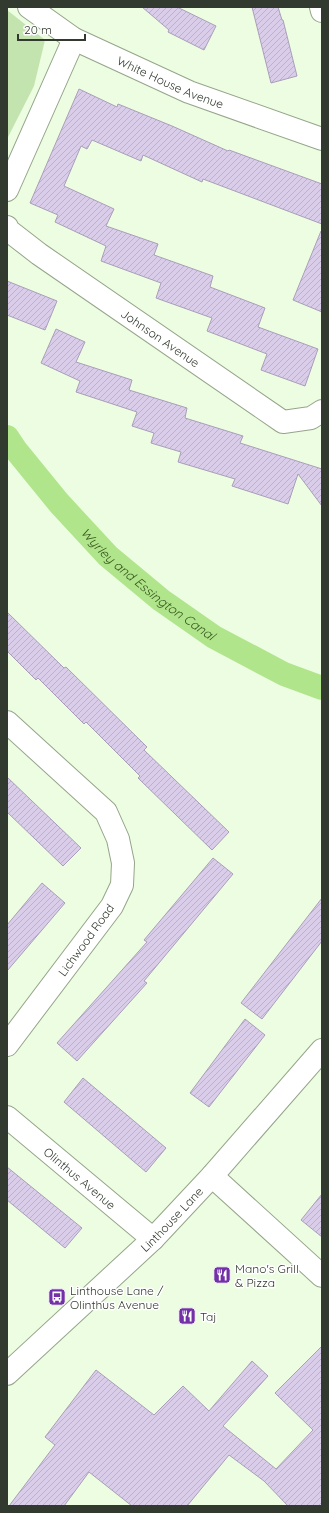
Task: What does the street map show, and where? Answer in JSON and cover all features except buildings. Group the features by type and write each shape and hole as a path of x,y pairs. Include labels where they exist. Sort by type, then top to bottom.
{"street":[{"name":"White House Avenue","path":"28,7 74,39 189,92 322,139"},
{"path":"321,7 322,11"},
{"path":"7,190 74,39"},
{"name":"Johnson Avenue","path":"7,227 8,230 40,254 283,422 311,418 322,410"},
{"name":"Lichwood Road","path":"7,722 106,812 118,839 123,863 122,885 112,906 7,1045"},
{"name":"Linthouse Lane","path":"7,1374 153,1239 212,1176 322,1050"},
{"name":"Olinthus Avenue","path":"7,1117 153,1239"},
{"path":"212,1176 322,1276"}],"green space":[{"path":"7,10 45,40 34,86 7,139"}],"waterway":[{"name":"Wyrley and Essington Canal","path":"7,437 59,503 108,556 161,600 214,637 284,674 322,688"}],"place":[{"name":"Mano's Grill & Pizza","path":"222,1275"},
{"name":"Linthouse Lane / Olinthus Avenue","path":"57,1297"},
{"name":"Taj","path":"187,1316"}]}
